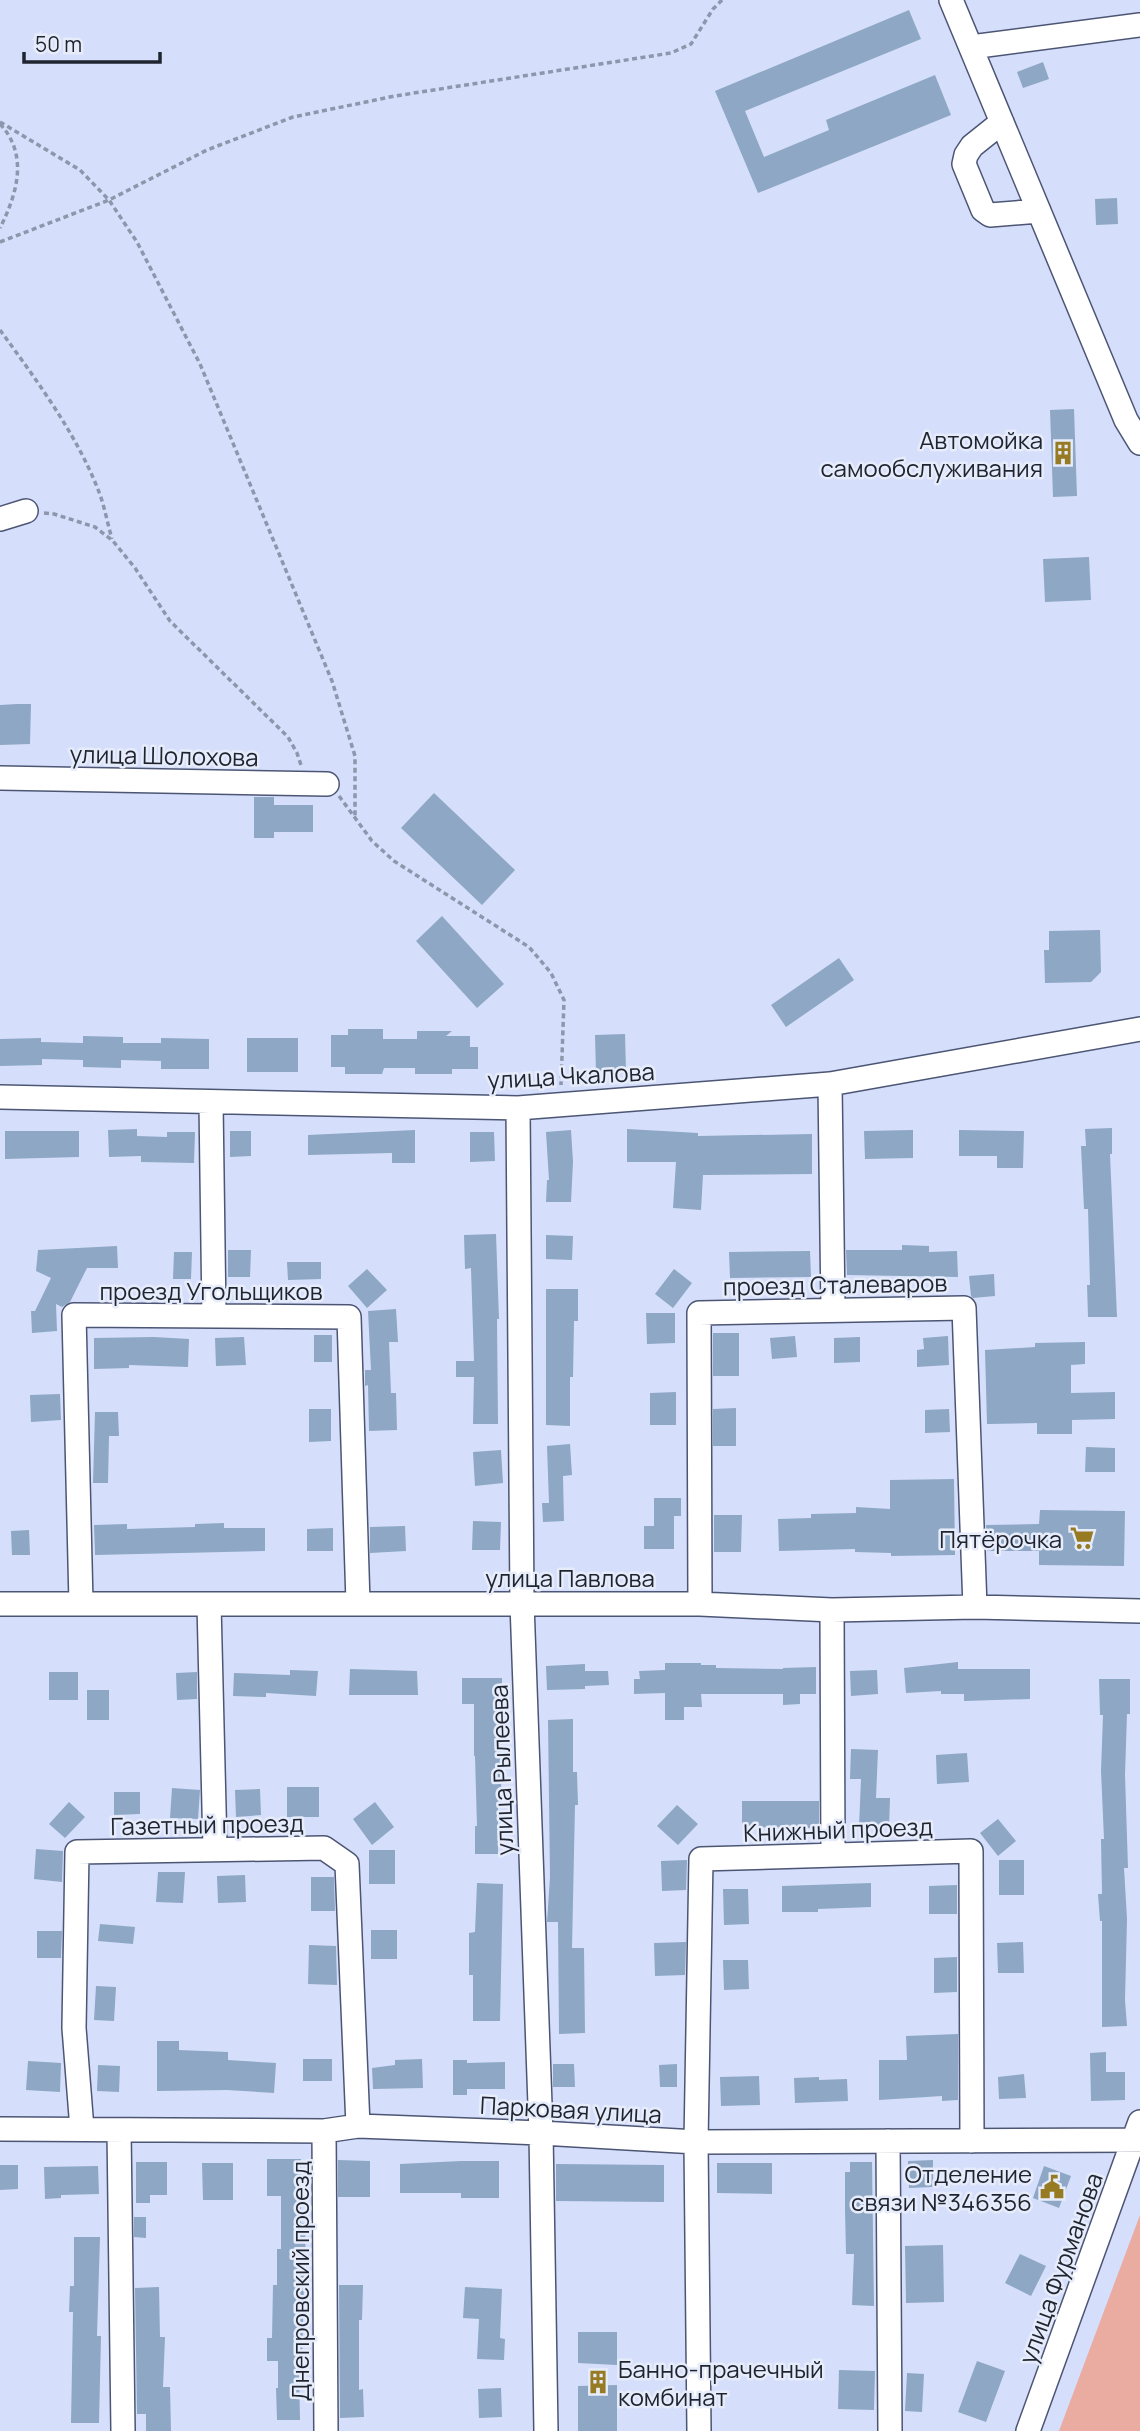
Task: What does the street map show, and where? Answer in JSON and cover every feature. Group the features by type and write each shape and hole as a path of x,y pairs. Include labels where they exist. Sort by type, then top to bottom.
{"street":[{"path":"951,0 1126,420 1140,443"},
{"path":"971,47 1140,25"},
{"path":"1002,122 972,146 964,164 983,210 990,215 1039,211"},
{"path":"0,519 26,511"},
{"name":"улица Шолохова","path":"0,778 317,784"},
{"name":"улица Чкалова","path":"0,1097 518,1108 830,1084 1140,1029"},
{"path":"830,1084 833,1310"},
{"path":"211,1103 214,1316"},
{"name":"улица Рылеева","path":"518,1108 522,1603 541,2133 546,2431"},
{"name":"проезд Сталеваров","path":"700,1604 699,1313 964,1308 975,1607"},
{"name":"проезд Угольщиков","path":"81,1603 74,1315 349,1317 358,1603"},
{"name":"улица Павлова","path":"0,1604 700,1604 832,1610 975,1607 1140,1611"},
{"path":"209,1604 215,1848"},
{"path":"832,1610 833,1855"},
{"name":"Газетный проезд","path":"82,2129 74,2028 77,1852 215,1848 324,1848 347,1864 359,2126"},
{"name":"Книжный проезд","path":"696,2142 701,1859 971,1851 972,2141"},
{"name":"Парковая улица","path":"0,2129 324,2131 359,2126 696,2142 972,2141 1138,2134"},
{"path":"119,2130 123,2431"},
{"name":"Днепровский проезд","path":"324,2131 326,2431"},
{"name":"улица Фурманова","path":"1028,2431 1138,2134"},
{"path":"888,2141 890,2431"},
{"path":"696,2142 699,2431"}],"path":[{"path":"0,242 110,200 207,150 293,117 395,96 670,53 691,44 713,9 722,0"},
{"path":"0,123 80,170 110,200 136,242 200,364 332,681 355,756 355,817"},
{"path":"0,123 11,136 18,156 16,184 0,228"},
{"path":"0,330 33,375 84,459 98,488 113,541"},
{"path":"26,511 54,514 95,527 113,541 135,568 170,621 288,737 317,784 336,791 372,841 394,861 529,947 540,957 564,1000 560,1104"}],"shaded area":[{"path":"1140,2215 1140,2431 1059,2431"}],"building":[{"path":"909,10 921,39 745,111 764,157 829,130 826,120 935,75 951,115 758,193 715,91"},
{"path":"1043,62 1049,79 1023,88 1017,72"},
{"path":"1117,198 1118,224 1096,225 1095,199"},
{"name":"Автомойка самообслуживания","path":"1074,409 1077,496 1053,497 1050,410"},
{"path":"1089,557 1091,600 1045,602 1043,559"},
{"path":"31,704 30,744 0,745 0,705"},
{"path":"434,793 515,870 482,905 401,828"},
{"path":"254,797 274,797 274,805 313,805 313,832 274,832 274,838 254,838"},
{"path":"442,916 504,984 477,1008 416,941"},
{"path":"1100,930 1101,972 1091,982 1045,983 1044,950 1049,950 1049,931"},
{"path":"839,958 854,980 786,1027 771,1005"},
{"path":"348,1029 383,1029 383,1039 417,1039 417,1031 452,1031 446,1036 470,1036 470,1047 478,1047 478,1069 452,1069 452,1074 415,1074 415,1068 384,1068 382,1074 345,1074 345,1067 331,1067 331,1035 348,1035"},
{"path":"625,1034 626,1071 596,1072 595,1035"},
{"path":"83,1036 123,1037 123,1043 161,1043 161,1038 209,1039 209,1069 161,1069 161,1061 121,1060 121,1068 83,1067 83,1060 42,1059 42,1065 0,1066 0,1039 41,1038 41,1042 83,1043"},
{"path":"247,1038 298,1038 298,1072 247,1072"},
{"path":"1112,1128 1110,1154 1117,1317 1088,1317 1088,1209 1084,1209 1081,1146 1086,1146 1085,1129"},
{"path":"137,1129 137,1136 167,1137 167,1132 195,1132 194,1163 141,1162 141,1156 109,1157 108,1130"},
{"path":"627,1129 698,1133 698,1136 812,1134 812,1174 703,1175 701,1210 673,1208 676,1162 627,1162"},
{"path":"415,1130 415,1163 392,1163 392,1153 308,1155 308,1135"},
{"path":"571,1130 571,1202 546,1202 549,1180 546,1132"},
{"path":"913,1130 913,1158 865,1159 864,1131"},
{"path":"959,1130 1024,1131 1023,1168 997,1168 997,1156 959,1156"},
{"path":"5,1131 79,1131 79,1157 5,1159"},
{"path":"230,1131 251,1131 251,1156 230,1157"},
{"path":"470,1132 494,1132 495,1161 470,1162"},
{"path":"496,1234 499,1319 498,1424 473,1424 474,1377 456,1377 456,1361 474,1361 471,1268 465,1269 464,1235"},
{"path":"546,1235 573,1236 572,1260 546,1259"},
{"path":"902,1245 929,1246 929,1252 957,1251 958,1277 847,1275 846,1250 902,1250"},
{"path":"117,1246 118,1268 87,1268 70,1302 62,1307 56,1304 57,1331 32,1333 31,1311 35,1311 51,1278 36,1271 38,1250"},
{"path":"228,1250 251,1250 250,1277 228,1277"},
{"path":"810,1251 811,1277 730,1278 729,1252"},
{"path":"174,1252 192,1252 191,1279 173,1279"},
{"path":"287,1262 321,1262 321,1279 288,1280"},
{"path":"367,1269 387,1290 367,1308 348,1286"},
{"path":"674,1269 692,1283 673,1308 655,1294"},
{"path":"994,1274 995,1296 973,1298 969,1276"},
{"path":"546,1289 578,1289 578,1321 574,1321 573,1377 570,1377 570,1426 546,1425"},
{"path":"396,1309 398,1342 389,1342 391,1393 396,1393 397,1430 369,1431 368,1385 365,1386 365,1370 371,1370 368,1311"},
{"path":"646,1313 675,1313 675,1343 647,1344"},
{"path":"713,1333 739,1333 739,1376 713,1376"},
{"path":"314,1335 332,1335 332,1362 314,1362"},
{"path":"795,1336 797,1357 772,1359 770,1338"},
{"path":"948,1336 949,1365 917,1367 917,1350 924,1349 923,1338"},
{"path":"244,1337 246,1365 216,1366 215,1338"},
{"path":"860,1337 860,1362 834,1363 834,1338"},
{"path":"94,1338 189,1339 188,1367 129,1365 129,1368 94,1369"},
{"path":"1085,1342 1085,1364 1071,1365 1071,1393 1115,1392 1115,1419 1072,1420 1072,1434 1037,1434 1037,1423 987,1424 985,1350 1035,1347 1035,1343"},
{"path":"676,1392 676,1425 650,1425 650,1393"},
{"path":"60,1394 61,1420 31,1422 30,1395"},
{"path":"736,1408 736,1446 713,1446 713,1409"},
{"path":"309,1409 331,1409 331,1441 309,1442"},
{"path":"949,1409 950,1432 925,1433 925,1410"},
{"path":"95,1412 118,1412 119,1436 109,1436 108,1483 93,1483"},
{"path":"570,1444 572,1475 563,1476 564,1521 543,1522 542,1503 549,1503 547,1446"},
{"path":"1086,1447 1115,1448 1115,1472 1085,1472"},
{"path":"501,1450 503,1483 475,1486 473,1452"},
{"path":"954,1479 955,1555 891,1556 891,1553 855,1552 855,1549 779,1551 778,1519 811,1518 811,1514 856,1513 856,1507 890,1509 890,1480"},
{"path":"654,1498 681,1498 681,1516 674,1516 674,1549 644,1549 644,1526 654,1526"},
{"name":"Пятёрочка","path":"1040,1510 1125,1511 1124,1566 1039,1565 1039,1551 987,1551 986,1525 1039,1524"},
{"path":"714,1515 742,1515 741,1552 714,1552"},
{"path":"473,1521 501,1522 500,1550 472,1550"},
{"path":"224,1523 224,1528 265,1528 265,1551 95,1555 94,1525 127,1524 127,1529 195,1527 195,1524"},
{"path":"405,1526 406,1551 370,1553 370,1527"},
{"path":"333,1528 333,1551 307,1551 307,1529"},
{"path":"29,1530 30,1555 12,1555 11,1531"},
{"path":"958,1662 958,1669 1030,1669 1030,1699 964,1701 964,1694 941,1694 941,1691 906,1693 904,1668"},
{"path":"665,1663 701,1663 716,1665 716,1668 816,1667 816,1694 800,1694 800,1704 783,1705 783,1694 701,1694 702,1707 684,1707 684,1720 665,1720 665,1693 634,1694 634,1679 640,1679 639,1671 665,1670"},
{"path":"585,1664 585,1671 608,1671 609,1685 547,1690 546,1666"},
{"path":"350,1669 417,1671 418,1695 349,1695"},
{"path":"290,1670 318,1671 316,1696 266,1693 266,1697 233,1696 234,1673 290,1675"},
{"path":"877,1670 878,1694 851,1696 850,1671"},
{"path":"49,1672 78,1672 78,1700 49,1700"},
{"path":"197,1672 197,1699 177,1700 176,1673"},
{"path":"462,1678 502,1678 498,1854 475,1854 477,1826 474,1704 462,1704"},
{"path":"1099,1679 1130,1679 1125,1775 1128,1868 1124,1868 1127,2026 1102,2027 1102,1921 1098,1894 1102,1894 1101,1839 1104,1839 1101,1771 1103,1715 1100,1715"},
{"path":"87,1690 109,1690 109,1720 87,1720"},
{"path":"573,1719 573,1772 577,1772 578,1805 575,1805 572,1948 584,1948 585,2033 559,2034 558,1922 547,1922 550,1877 548,1720"},
{"path":"851,1749 878,1750 876,1798 890,1798 889,1828 859,1827 861,1779 850,1779"},
{"path":"967,1753 969,1782 937,1784 936,1755"},
{"path":"287,1787 319,1787 319,1817 287,1817"},
{"path":"172,1788 200,1790 198,1819 170,1818"},
{"path":"260,1789 261,1815 236,1817 235,1790"},
{"path":"114,1792 140,1792 140,1814 114,1815"},
{"path":"742,1801 819,1801 819,1828 742,1827"},
{"path":"69,1802 85,1817 65,1838 49,1824"},
{"path":"375,1802 394,1827 372,1845 353,1819"},
{"path":"677,1805 698,1824 678,1845 657,1826"},
{"path":"998,1819 1016,1841 998,1856 980,1833"},
{"path":"36,1849 63,1851 62,1882 34,1879"},
{"path":"369,1850 395,1850 395,1884 369,1884"},
{"path":"687,1860 686,1890 662,1891 661,1861"},
{"path":"999,1860 1024,1860 1024,1895 999,1895"},
{"path":"158,1872 185,1872 183,1903 156,1902"},
{"path":"245,1875 246,1902 218,1903 217,1876"},
{"path":"311,1877 334,1877 335,1911 311,1911"},
{"path":"477,1883 503,1884 500,2021 473,2021 469,1933 475,1932"},
{"path":"871,1883 871,1907 782,1912 782,1886"},
{"path":"957,1885 957,1914 929,1914 929,1886"},
{"path":"723,1889 748,1889 749,1924 724,1925"},
{"path":"100,1924 135,1927 133,1944 98,1941"},
{"path":"371,1930 397,1930 397,1959 371,1959"},
{"path":"37,1931 62,1931 61,1958 37,1958"},
{"path":"686,1942 685,1975 655,1976 654,1943"},
{"path":"1023,1942 1024,1973 998,1973 997,1943"},
{"path":"309,1945 336,1946 337,1985 308,1984"},
{"path":"957,1957 957,1992 934,1993 934,1958"},
{"path":"723,1960 748,1960 749,1989 724,1990"},
{"path":"96,1986 116,1987 114,2021 94,2020"},
{"path":"958,2034 958,2100 942,2101 942,2096 879,2100 879,2060 907,2060 906,2036"},
{"path":"157,2041 179,2041 179,2050 228,2052 228,2060 276,2063 274,2093 227,2090 157,2091"},
{"path":"1106,2052 1106,2072 1125,2072 1125,2100 1091,2101 1090,2053"},
{"path":"303,2059 332,2059 332,2081 303,2081"},
{"path":"422,2059 423,2088 373,2089 372,2068 395,2065 395,2060"},
{"path":"453,2060 467,2060 467,2063 505,2062 505,2089 467,2089 467,2095 453,2095"},
{"path":"28,2061 61,2063 60,2092 26,2090"},
{"path":"553,2064 574,2064 575,2087 553,2087"},
{"path":"677,2064 677,2087 660,2087 659,2065"},
{"path":"98,2065 120,2066 119,2092 97,2091"},
{"path":"1024,2074 1026,2098 999,2099 998,2077"},
{"path":"759,2076 760,2105 721,2106 720,2077"},
{"path":"819,2077 819,2080 847,2079 848,2101 795,2103 794,2078"},
{"path":"267,2159 301,2159 301,2223 305,2223 306,2278 302,2368 299,2368 300,2420 277,2420 278,2361 267,2361 267,2338 272,2338 273,2285 277,2285 277,2249 281,2249 281,2196 267,2196"},
{"path":"338,2160 370,2161 370,2197 338,2197"},
{"path":"933,2160 933,2187 909,2188 908,2161"},
{"path":"499,2161 499,2198 461,2198 461,2193 400,2193 400,2164"},
{"path":"136,2162 167,2162 167,2195 150,2195 150,2203 136,2203"},
{"path":"850,2162 872,2162 874,2306 852,2305 854,2254 846,2254 845,2210 845,2172 850,2172"},
{"path":"202,2163 233,2163 233,2200 203,2200"},
{"path":"717,2163 772,2163 772,2194 717,2193"},
{"path":"556,2164 664,2165 664,2202 556,2201"},
{"path":"0,2165 18,2165 18,2189 0,2190"},
{"path":"98,2166 99,2194 61,2195 61,2198 45,2199 44,2167"},
{"name":"Отделение связи №346356","path":"1044,2166 1071,2176 1059,2208 1033,2198"},
{"path":"134,2217 146,2217 146,2238 134,2237"},
{"path":"74,2237 100,2237 97,2336 101,2336 99,2423 71,2423 73,2312 69,2312 70,2286 74,2286"},
{"path":"943,2245 944,2302 906,2303 905,2246"},
{"path":"1020,2254 1046,2266 1031,2296 1005,2283"},
{"path":"339,2285 363,2285 362,2320 359,2320 359,2390 363,2389 364,2417 340,2418"},
{"path":"159,2287 160,2337 165,2337 163,2387 170,2387 171,2431 146,2431 146,2414 137,2414 135,2288"},
{"path":"465,2287 502,2289 500,2338 505,2339 504,2360 477,2359 479,2319 463,2318"},
{"path":"578,2332 617,2332 617,2365 578,2363"},
{"path":"977,2361 1005,2371 986,2422 958,2412"},
{"path":"839,2370 875,2371 874,2410 838,2409"},
{"path":"907,2373 924,2374 922,2412 905,2411"},
{"path":"617,2385 617,2431 578,2431 578,2386"},
{"path":"501,2388 502,2417 479,2418 478,2389"}],"place":[{"name":"Автомойка самообслуживания","path":"1063,453"},
{"name":"Пятёрочка","path":"1082,1538"},
{"name":"Отделение связи №346356","path":"1052,2187"},
{"name":"Банно-прачечный комбинат","path":"598,2382"}]}
